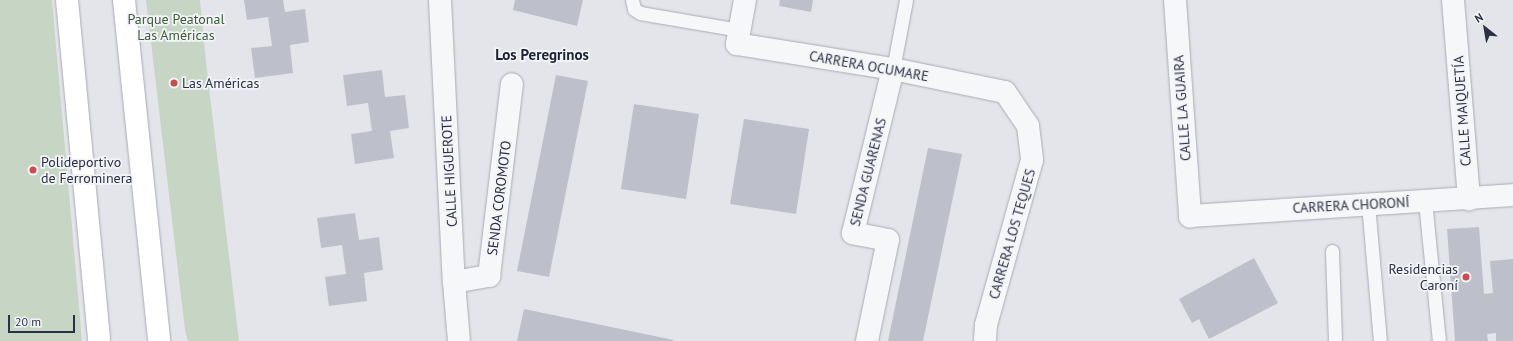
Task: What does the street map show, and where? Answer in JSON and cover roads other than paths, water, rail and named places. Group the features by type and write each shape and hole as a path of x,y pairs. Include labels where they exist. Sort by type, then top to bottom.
{"main road":[{"path":"67,0 99,341"},
{"path":"124,0 161,336"}],"street":[{"name":"CALLE HIGUEROTE","path":"440,0 454,282 459,341"},
{"name":"CARRERA OCUMARE","path":"745,0 737,44 893,69 1005,92 1028,126"},
{"name":"CALLE LA GUAIRA","path":"1175,0 1190,216"},
{"name":"CALLE MAIQUETÍA","path":"1453,0 1469,199"},
{"name":"SENDA GUARENAS","path":"867,341 888,240 853,233 893,69"},
{"name":"SENDA COROMOTO","path":"454,282 490,276 512,84"},
{"name":"CARRERA LOS TEQUES","path":"986,341 986,325 1032,160 1028,126"},
{"name":"CARRERA CHORONÍ","path":"1190,216 1513,195"}],"lane":[{"path":"632,0 634,8 640,13 740,30"},
{"path":"893,69 906,0"},
{"path":"1425,201 1439,341"},
{"path":"1368,204 1380,341"},
{"path":"1332,251 1335,341"}],"place":[{"name":"Las Américas","path":"174,83"},
{"name":"Polideportivo de Ferrominera","path":"33,170"},
{"name":"Residencias Caroní","path":"1466,277"}],"district":[{"name":"Los Peregrinos","path":"542,55"}],"park label":[{"name":"Parque Peatonal Las Américas","path":"176,28"}]}
